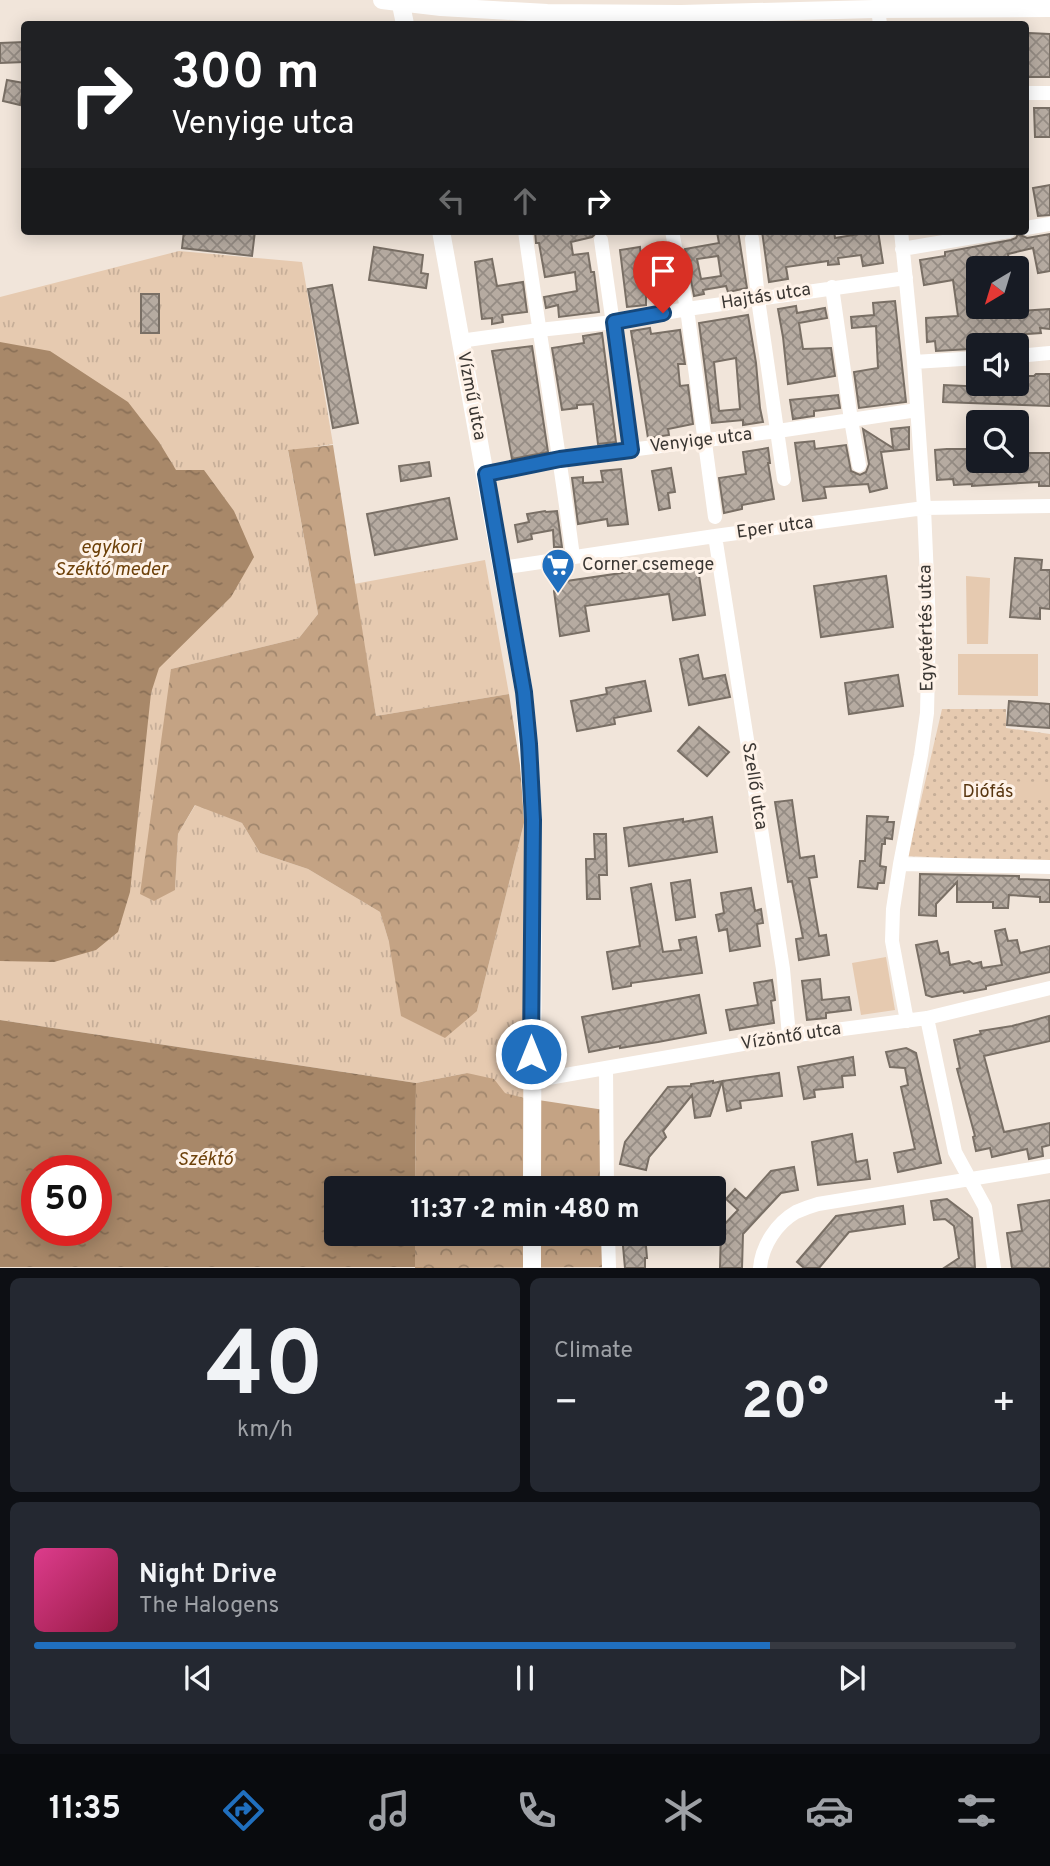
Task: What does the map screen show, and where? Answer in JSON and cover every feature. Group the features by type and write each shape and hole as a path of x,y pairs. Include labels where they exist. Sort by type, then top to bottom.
{"main road":[{"path":"382,0 441,6 546,7 682,19 1044,6"},
{"path":"401,1 404,21"},
{"name":"Vízmű utca","path":"442,235 524,692 529,744 533,820 532,1176"},
{"path":"532,1246 532,1268"}],"street":[{"path":"1029,93 1050,93"},
{"path":"1029,228 1050,224"},
{"path":"526,235 573,557"},
{"path":"673,235 687,309 715,517"},
{"name":"Egyetértés utca","path":"901,235 914,362 929,625 927,713 922,755 893,909 892,941 907,1021"},
{"path":"902,249 985,235"},
{"path":"752,239 784,479"},
{"path":"601,240 631,450"},
{"name":"Hajtás utca","path":"460,341 614,322 832,287 906,278"},
{"path":"832,287 859,466"},
{"path":"1029,355 1050,354"},
{"path":"914,362 966,359"},
{"name":"Venyige utca","path":"486,474 560,459 917,410"},
{"name":"Eper utca","path":"501,568 924,508 1033,511 1050,506"},
{"name":"Szellő utca","path":"715,536 783,970 789,1036"},
{"path":"900,864 1043,867"},
{"name":"Vízöntő utca","path":"531,1081 789,1036 927,1018 1050,988"},
{"path":"927,1018 955,1152 985,1207 994,1268"},
{"path":"606,1068 607,1176"},
{"path":"760,1268 767,1243 779,1225 796,1212 818,1204 1050,1166"},
{"path":"608,1246 609,1268"}],"green space":[{"path":"179,251 302,262 333,444 288,451 318,614 299,638 171,669 175,890 178,834 196,804 242,823 260,853 308,869 380,912 389,942 477,1011 527,811 525,1098 504,1093 467,1073 416,1083 0,1020 0,297"},
{"path":"333,445 376,716 509,694 527,811 477,1011 445,1038 401,1016 389,942 380,912 308,869 260,853 242,823 195,805 178,834 175,890 154,901 140,894 171,669 299,638 318,614 288,450"},
{"path":"485,560 509,694 376,716 354,584"},
{"path":"966,576 990,578 988,644 967,644"},
{"path":"958,654 1038,654 1038,696 958,695"},
{"name":"Diófás","path":"942,709 1006,709 1006,728 1050,734 1050,863 908,856"},
{"path":"992,781 1050,782 1050,799 992,799"},
{"path":"886,957 895,1010 861,1015 852,963"},
{"path":"467,1073 494,1079 505,1093 611,1111 610,1176 415,1176 416,1083"},
{"path":"415,1246 610,1246 609,1267 415,1268"}],"water":[{"name":"egykori Széktó meder","path":"0,342 50,351 128,402 159,442 176,470 204,470 234,511 254,557 231,597 159,668 151,693 130,892 118,932 96,950 54,962 0,961"},
{"name":"Széktó","path":"0,1020 416,1083 415,1176 324,1176 324,1246 415,1246 415,1267 0,1267"}],"building":[{"path":"1029,33 1050,34 1050,77 1029,77"},
{"path":"21,42 21,62 0,63 0,43"},
{"path":"7,80 21,82 20,105 3,101"},
{"path":"1034,108 1050,108 1050,137 1035,137"},
{"path":"1050,185 1050,215 1038,216 1033,188"},
{"path":"1050,234 1050,271 1038,273 1033,248 1008,256 966,256 966,319 1029,319 1029,310 1050,309 1050,329 1040,328 1041,333 1029,334 966,333 966,349 936,351 935,341 927,342 926,318 958,316 953,280 924,285 920,260 945,256 945,252 1011,240 1018,235 1027,238"},
{"path":"184,235 255,235 252,256 182,248"},
{"path":"535,235 594,235 571,242 573,255 588,253 591,272 594,272 599,312 559,317 558,305 546,308 544,297 577,291 575,272 545,277 539,243 536,243"},
{"path":"718,235 739,235 747,288 728,292 726,286 703,290 704,294 694,296 685,249 719,243","holes":["718,256 721,276 701,279 697,259"]},
{"path":"763,235 835,235 835,238 879,235 883,263 863,266 861,255 838,258 839,264 828,265 828,261 786,267 788,279 769,282"},
{"path":"374,247 423,255 421,273 428,274 426,288 369,280"},
{"path":"640,247 641,257 666,253 674,293 646,296 646,305 627,307 620,250"},
{"path":"492,259 497,286 523,282 527,312 502,315 503,322 492,324 492,318 482,319 475,262"},
{"path":"332,285 358,423 333,428 308,289"},
{"path":"141,294 159,294 159,333 141,333"},
{"path":"895,301 906,402 859,408 854,372 878,368 876,326 852,328 851,317 874,315 873,303"},
{"path":"796,306 797,313 825,308 827,318 799,323 803,349 831,348 835,376 788,384 778,309"},
{"path":"748,315 763,422 743,425 743,420 712,423 699,323","holes":["736,358 740,409 719,411 714,362"]},
{"path":"650,328 651,334 680,330 685,364 678,364 680,386 688,385 693,424 668,429 669,435 648,438 631,331"},
{"path":"602,333 616,442 598,444 593,404 562,410 552,348 584,343 583,336"},
{"path":"532,346 548,452 512,459 492,351"},
{"path":"1050,374 1050,406 943,402 944,385 966,386 966,396 1029,396 1029,376"},
{"path":"838,395 840,408 814,411 814,416 793,419 790,400"},
{"path":"909,427 909,449 881,452 887,488 870,492 868,484 824,487 826,498 803,501 795,443 814,441 815,449 846,445 851,471 860,475 866,472 869,464 863,429 893,448 891,429"},
{"path":"768,448 774,499 742,505 742,509 724,513 719,478 746,474 743,452"},
{"path":"966,449 966,473 1029,473 1029,453 1050,453 1050,486 1039,486 1039,482 972,486 954,485 953,479 937,480 935,450"},
{"path":"429,462 431,476 401,481 399,466"},
{"path":"671,468 675,492 668,493 670,508 659,510 652,471"},
{"path":"621,469 628,524 608,526 607,519 578,524 572,478 583,477 583,483 603,482 601,471"},
{"path":"449,498 457,539 375,555 367,514"},
{"path":"557,511 562,547 554,547 553,530 531,534 532,539 518,542 515,525 529,522 527,514"},
{"path":"1015,558 1042,560 1041,570 1050,570 1050,609 1040,608 1040,619 1010,617"},
{"path":"697,562 705,615 673,620 669,594 585,606 589,631 560,636 554,591 560,582"},
{"path":"886,576 893,627 821,637 814,586"},
{"path":"698,655 703,679 725,675 730,697 689,705 680,659"},
{"path":"898,675 903,706 849,714 845,683"},
{"path":"645,681 651,711 614,718 615,724 577,731 571,701 607,694 606,688"},
{"path":"1009,701 1050,704 1050,728 1007,725"},
{"path":"699,727 729,752 707,776 678,751"},
{"path":"792,800 800,858 814,856 817,877 809,878 819,936 826,935 829,955 799,960 796,939 803,938 792,881 788,882 775,802"},
{"path":"867,816 888,817 887,822 894,822 892,839 885,838 885,844 882,844 880,866 886,867 884,883 878,883 877,889 858,887 860,861 865,861"},
{"path":"712,817 717,852 629,866 624,828"},
{"path":"594,834 606,834 607,875 599,875 600,899 587,899 586,859 595,859"},
{"path":"920,874 1019,876 1019,879 1050,880 1050,902 1040,902 1040,897 1009,895 1008,908 993,908 993,902 957,902 957,882 936,904 936,916 919,915"},
{"path":"690,880 695,917 676,920 671,883"},
{"path":"651,884 663,952 681,950 679,940 696,937 702,973 631,983 631,986 613,989 607,952 640,946 631,888"},
{"path":"751,888 755,911 761,909 763,923 757,924 760,946 730,951 727,929 719,931 716,915 724,913 721,893"},
{"path":"1005,929 1008,941 1017,940 1020,953 1050,946 1050,972 986,986 986,989 932,997 926,995 916,945 937,941 940,954 948,952 950,965 969,961 973,964 981,962 982,968 1002,965 995,931"},
{"path":"820,979 822,1000 849,997 851,1010 826,1013 826,1018 807,1020 802,981"},
{"path":"772,980 774,1023 730,1030 726,1010 758,1005 754,983"},
{"path":"699,995 706,1033 589,1052 582,1017"},
{"path":"1049,1016 1050,1041 984,1056 1004,1132 1050,1123 1050,1145 1042,1147 1043,1156 1029,1159 1027,1149 992,1157 990,1148 976,1151 975,1136 957,1069 960,1068 954,1040 981,1034 980,1031"},
{"path":"906,1048 916,1053 941,1163 898,1172 894,1153 915,1149 901,1087 908,1085 905,1068 890,1067 886,1052"},
{"path":"853,1057 855,1075 842,1076 843,1087 814,1090 815,1097 804,1099 798,1067"},
{"path":"779,1073 782,1096 740,1101 741,1108 727,1111 722,1081"},
{"path":"722,1081 710,1116 695,1118 692,1095 663,1131 666,1137 649,1157 646,1170 620,1164 625,1142 668,1087"},
{"path":"852,1134 856,1162 867,1160 870,1179 818,1185 812,1142"},
{"path":"794,1167 798,1190 781,1193 743,1234 742,1268 720,1268 721,1246 726,1246 726,1223 738,1210 726,1199 735,1189 746,1199 771,1171"},
{"path":"947,1199 972,1218 975,1268 944,1268 959,1258 954,1226 945,1219 934,1220 931,1201"},
{"path":"1050,1200 1050,1268 1012,1268 1007,1233 1022,1231 1018,1205"},
{"path":"903,1206 905,1224 849,1232 819,1268 804,1268 797,1262 836,1216"},
{"path":"623,1246 646,1246 645,1268 625,1268"}],"place":[{"name":"Corner csemege","path":"558,595"}],"route":[{"path":"531,1054 533,820 529,744 524,692 486,474 560,459 631,450 614,322 663,313"}]}
